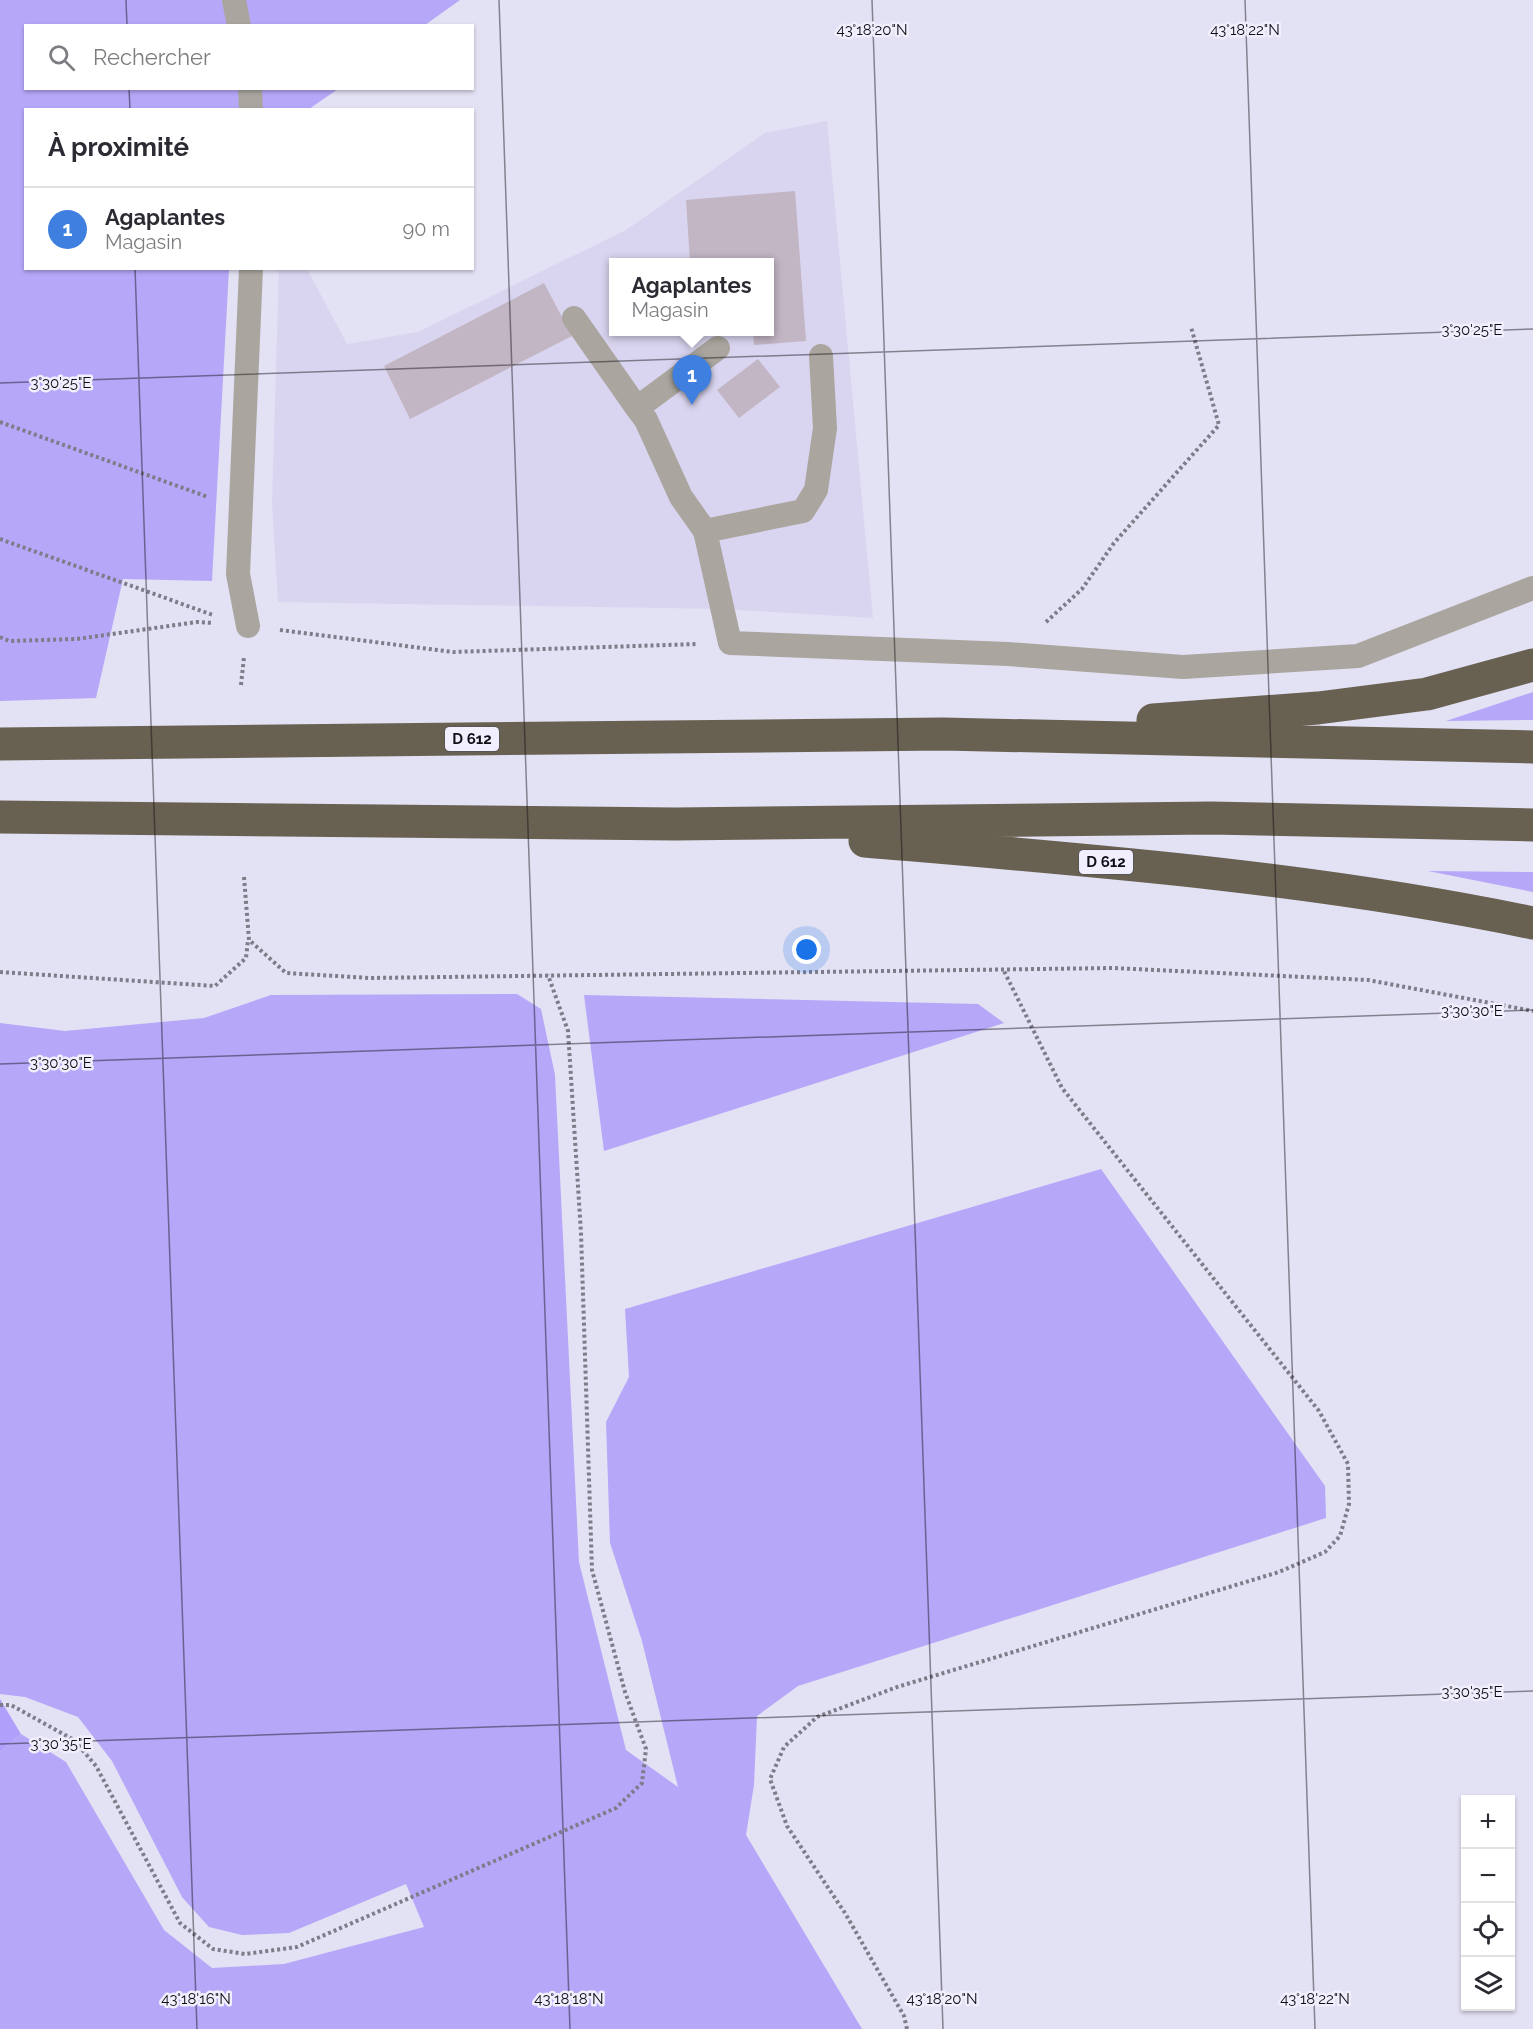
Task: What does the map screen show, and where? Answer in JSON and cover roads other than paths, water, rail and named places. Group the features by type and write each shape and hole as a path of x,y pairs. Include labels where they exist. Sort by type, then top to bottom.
{"highway":[{"path":"943,734 1318,708 1427,694 1533,665"},
{"name":"D 612","path":"0,744 943,734 1533,747"},
{"name":"D 612","path":"0,817 675,824 1159,866 1440,903 1533,923"},
{"path":"675,824 1211,818 1533,825"}],"lane":[{"path":"234,0 239,24"},
{"path":"250,90 251,108"},
{"path":"248,626 238,574 250,270"},
{"path":"574,318 646,420 681,497 705,531 730,644 1008,654 1183,667 1358,656 1533,588"},
{"path":"637,408 718,348"},
{"path":"705,531 803,511 816,490 825,428 821,356"}],"place":[{"name":"Agaplantes","path":"692,405"}]}
